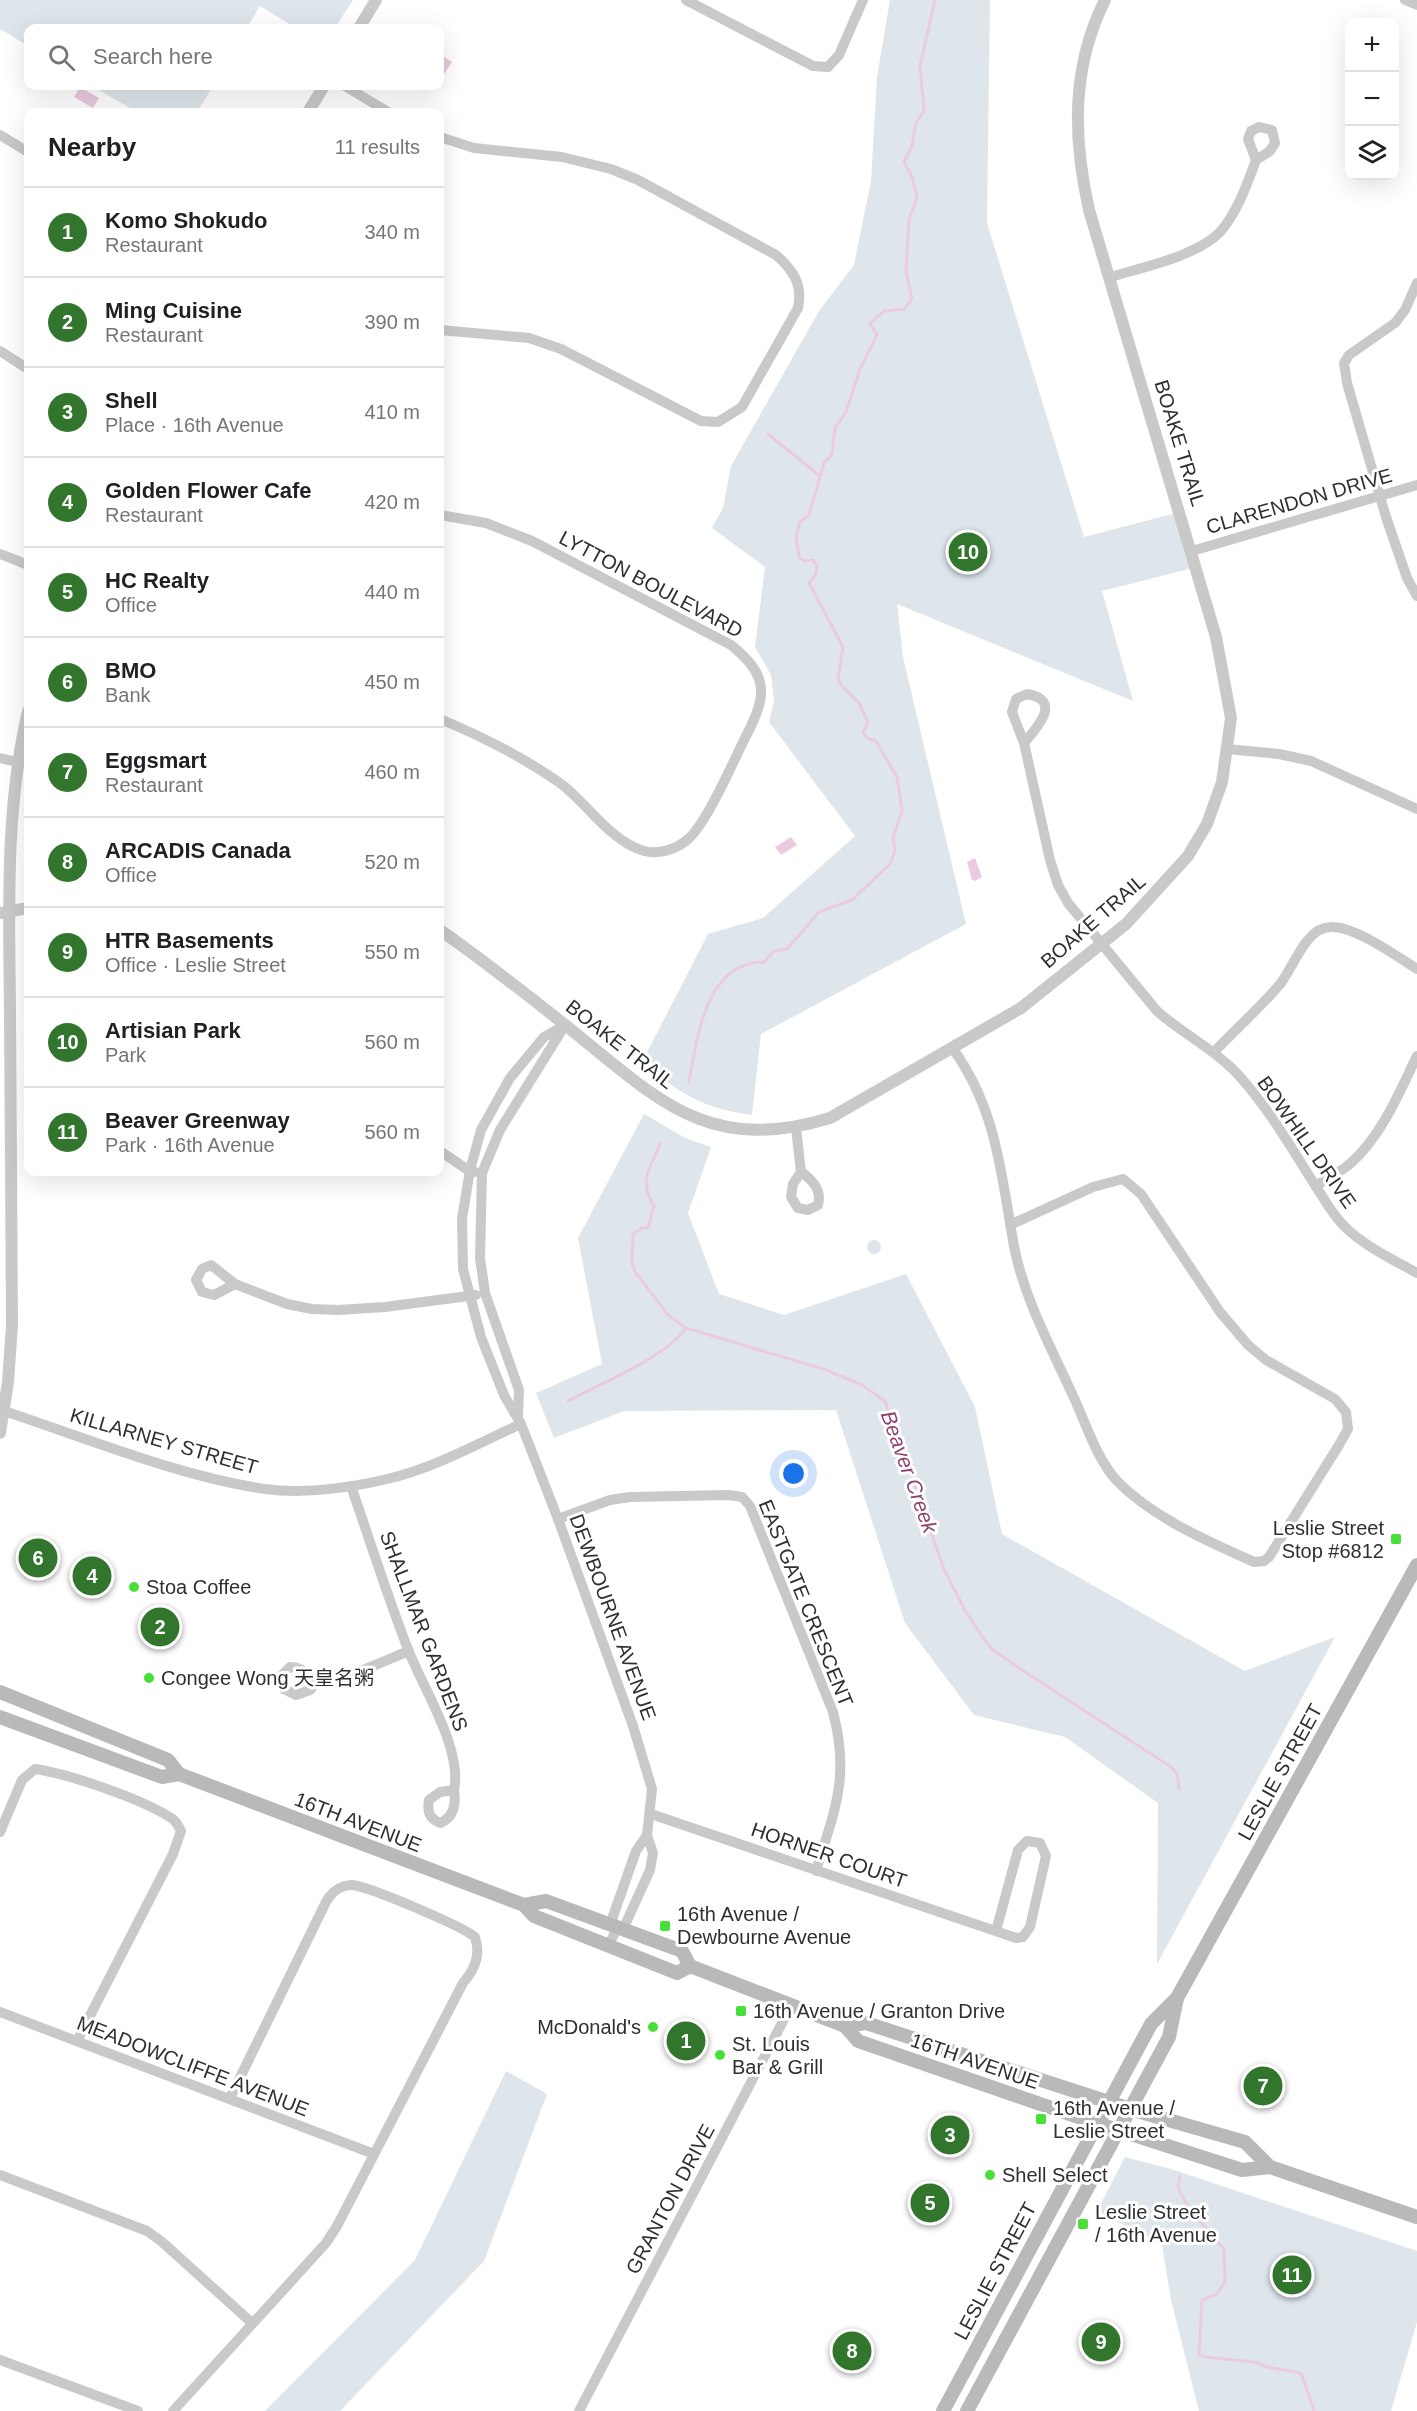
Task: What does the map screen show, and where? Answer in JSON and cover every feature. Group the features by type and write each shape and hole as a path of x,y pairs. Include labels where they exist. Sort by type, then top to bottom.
{"main road":[{"name":"LESLIE STREET","path":"943,2411 1151,2024 1177,1998 1417,1565"},
{"name":"16TH AVENUE","path":"0,1692 168,1760 179,1774"},
{"name":"16TH AVENUE","path":"0,1717 162,1777 179,1774 524,1905 534,1916 677,1973 690,1966"},
{"name":"16TH AVENUE","path":"524,1905 546,1901 683,1952 690,1966 845,2026 858,2041 1098,2124 1242,2170 1270,2167 1417,2217"},
{"name":"LESLIE STREET","path":"967,2411 1169,2037 1177,1998"},
{"name":"16TH AVENUE","path":"845,2026 866,2023 1110,2103 1245,2142 1270,2167"}],"street":[{"path":"361,24 376,0"},
{"path":"686,0 813,66 828,67 839,55 863,0"},
{"name":"BOAKE TRAIL","path":"444,933 565,1025 650,1095 684,1114 705,1122 748,1131 796,1128 830,1118 1021,1008 1146,904 1188,856 1207,824 1222,782 1231,718 1228,690 1192,550 1087,199 1080,168 1076,122 1086,48 1105,0"},
{"path":"1405,0 1417,5"},
{"path":"310,108 322,90"},
{"path":"352,90 381,108"},
{"path":"0,135 24,150"},
{"path":"444,138 474,148 582,161 638,180 776,255 794,273 800,297 790,323 742,407 718,422 701,421 561,349 529,338 444,330"},
{"path":"1111,277 1206,244 1221,231 1235,210 1256,160"},
{"path":"1417,283 1405,310 1395,322 1349,354 1344,363 1380,496 1407,578 1417,596"},
{"path":"0,351 24,366"},
{"name":"CLARENDON DRIVE","path":"1192,550 1417,485"},
{"name":"LYTTON BOULEVARD","path":"444,516 486,523 532,541 731,645 753,665 763,683 758,712 700,824 685,842 667,851 647,852 637,848 607,826 558,783 502,748 444,721"},
{"path":"0,554 24,563"},
{"path":"0,1433 12,1325 6,1277 4,913 18,762 24,731"},
{"name":"BOWHILL DRIVE","path":"1024,743 1050,860 1058,885 1068,903 1157,1011 1214,1052 1241,1078 1261,1103 1344,1226 1361,1240 1417,1273"},
{"path":"1227,749 1279,754 1311,761 1417,809"},
{"path":"0,758 18,762"},
{"path":"4,913 24,909"},
{"path":"1214,1052 1282,982 1318,930 1329,926 1354,933 1417,969"},
{"name":"DEWBOURNE AVENUE","path":"565,1025 544,1036 510,1078 481,1130 470,1170 462,1219 463,1269 481,1337 504,1395 519,1420 558,1519 642,1753 652,1789 647,1835 636,1851 612,1919 617,1928"},
{"name":"DEWBOURNE AVENUE","path":"519,1420 519,1390 485,1293 480,1258 482,1173 500,1130 565,1025"},
{"path":"953,1049 984,1103 991,1124 1010,1226 1016,1253 1033,1306 1105,1467 1133,1496 1174,1523 1254,1562 1264,1562 1348,1429 1346,1412 1335,1399 1266,1360 1248,1345 1220,1312 1142,1194 1123,1179 1093,1187 1010,1226"},
{"path":"1316,1186 1349,1165 1378,1132 1417,1056"},
{"path":"796,1128 801,1172"},
{"path":"444,1154 470,1170 482,1173"},
{"path":"235,1284 287,1304 329,1310 485,1293"},
{"name":"KILLARNEY STREET","path":"4,1411 228,1481 267,1489 351,1486 419,1470 519,1420"},
{"name":"SHALLMAR GARDENS","path":"351,1486 409,1651 450,1748 455,1767 454,1790"},
{"name":"EASTGATE CRESCENT","path":"558,1519 610,1500 630,1497 728,1495 742,1497 750,1506 833,1712 841,1742 842,1769 839,1792 816,1871"},
{"path":"318,1679 338,1677 409,1651"},
{"path":"0,1832 22,1780 35,1769 60,1772 158,1811 176,1821 181,1831 173,1854 77,2041"},
{"name":"HORNER COURT","path":"651,1814 1016,1938 1023,1937 1030,1927 1046,1856 1040,1843 1027,1841 1018,1850 996,1931"},
{"name":"DEWBOURNE AVENUE","path":"608,1947 617,1928 625,1925 650,1870 653,1853 647,1835"},
{"path":"172,2411 326,2243 351,2201 463,1983 473,1972 478,1948 475,1937 468,1932 351,1885 337,1889 330,1894 230,2098"},
{"name":"GRANTON DRIVE","path":"579,2411 792,2004"},
{"name":"MEADOWCLIFFE AVENUE","path":"0,2012 374,2154"},
{"path":"0,2175 147,2231 252,2323"},
{"path":"0,2360 138,2411"}],"shaded area":[{"path":"0,0 353,0 338,24 289,24 260,6 249,24 24,24 24,44 0,29"},
{"path":"890,0 990,0 987,223 1084,537 1180,512 1197,567 1102,591 1133,701 897,604 903,657 966,924 761,1034 752,1115 720,1109 692,1098 668,1083 642,1062 708,934 763,918 855,836 769,722 774,700 771,675 755,647 765,567 712,528 723,508 731,466 819,311 854,265 871,181 877,77"},
{"path":"444,57 452,62 444,74"},
{"path":"78,90 85,90 99,98 93,108 74,97"},
{"path":"99,90 211,90 199,108 130,108"},
{"path":"791,837 797,845 781,855 775,847"},
{"path":"975,858 982,877 975,881 972,880 967,862"},
{"path":"644,1114 685,1138 711,1147 688,1213 719,1294 784,1315 906,1274 975,1407 1002,1534 1245,1671 1335,1637 1157,1964 1158,1803 1065,1737 974,1715 905,1623 836,1410 624,1411 554,1438 536,1393 602,1364 578,1238"},
{"path":"874,1240 879,1242 881,1247 879,1252 874,1254 869,1252 867,1247 869,1242"},
{"path":"506,2071 547,2094 484,2261 340,2411 265,2411 415,2260"},
{"path":"1125,2157 1171,2169 1417,2251 1417,2322 1391,2411 1199,2411 1171,2300 1162,2245 1097,2211"}],"waterway":[{"name":"Beaver Creek","path":"689,1082 701,1025 716,989 729,975 744,965 764,962 774,951 787,949 819,912 852,900 890,864 895,851 893,837 902,812 897,777 876,741 867,738 863,733 868,722 859,703 841,685 838,678 843,647 809,583 816,574 817,565 813,560 804,561 799,557 796,537 800,522 809,515 824,463 832,454 835,428 846,412 860,369 877,335 870,324 884,311 904,309 912,299 906,271 909,219 917,198 912,177 904,162 912,146 916,123 924,111 920,66 935,0"},
{"path":"768,434 820,476"},
{"name":"Beaver Creek","path":"660,1144 649,1168 646,1182 649,1197 654,1206 648,1228 642,1228 633,1234 632,1264 636,1273 669,1316 686,1328 826,1370 862,1385 885,1401 944,1569 966,1612 983,1638 992,1649 1019,1668 1171,1767 1177,1773 1179,1789"},
{"path":"568,1401 648,1359 664,1349 686,1328"},
{"name":"Beaver Creek","path":"1180,2176 1178,2188 1189,2209 1224,2249 1225,2282 1217,2294 1202,2300 1199,2354 1205,2357 1254,2362 1267,2367 1301,2373 1314,2411"}],"place":[{"name":"Artisian Park","path":"968,552"},
{"name":"Leslie Street Stop #6812","path":"1396,1539"},
{"name":"BMO","path":"38,1558"},
{"name":"Golden Flower Cafe","path":"92,1576"},
{"name":"Stoa Coffee","path":"134,1587"},
{"name":"Ming Cuisine","path":"160,1627"},
{"name":"Congee Wong 天皇名粥","path":"149,1678"},
{"name":"16th Avenue / Dewbourne Avenue","path":"665,1926"},
{"name":"16th Avenue / Granton Drive","path":"741,2011"},
{"name":"McDonald's","path":"653,2027"},
{"name":"Komo Shokudo","path":"686,2041"},
{"name":"St. Louis Bar & Grill","path":"720,2055"},
{"name":"Eggsmart","path":"1263,2086"},
{"name":"16th Avenue / Leslie Street","path":"1041,2119"},
{"name":"Shell","path":"950,2135"},
{"name":"Shell Select","path":"990,2175"},
{"name":"HC Realty","path":"930,2203"},
{"name":"Leslie Street / 16th Avenue","path":"1083,2224"},
{"name":"Beaver Greenway","path":"1292,2275"},
{"name":"HTR Basements","path":"1101,2342"},
{"name":"ARCADIS Canada","path":"852,2351"}]}
